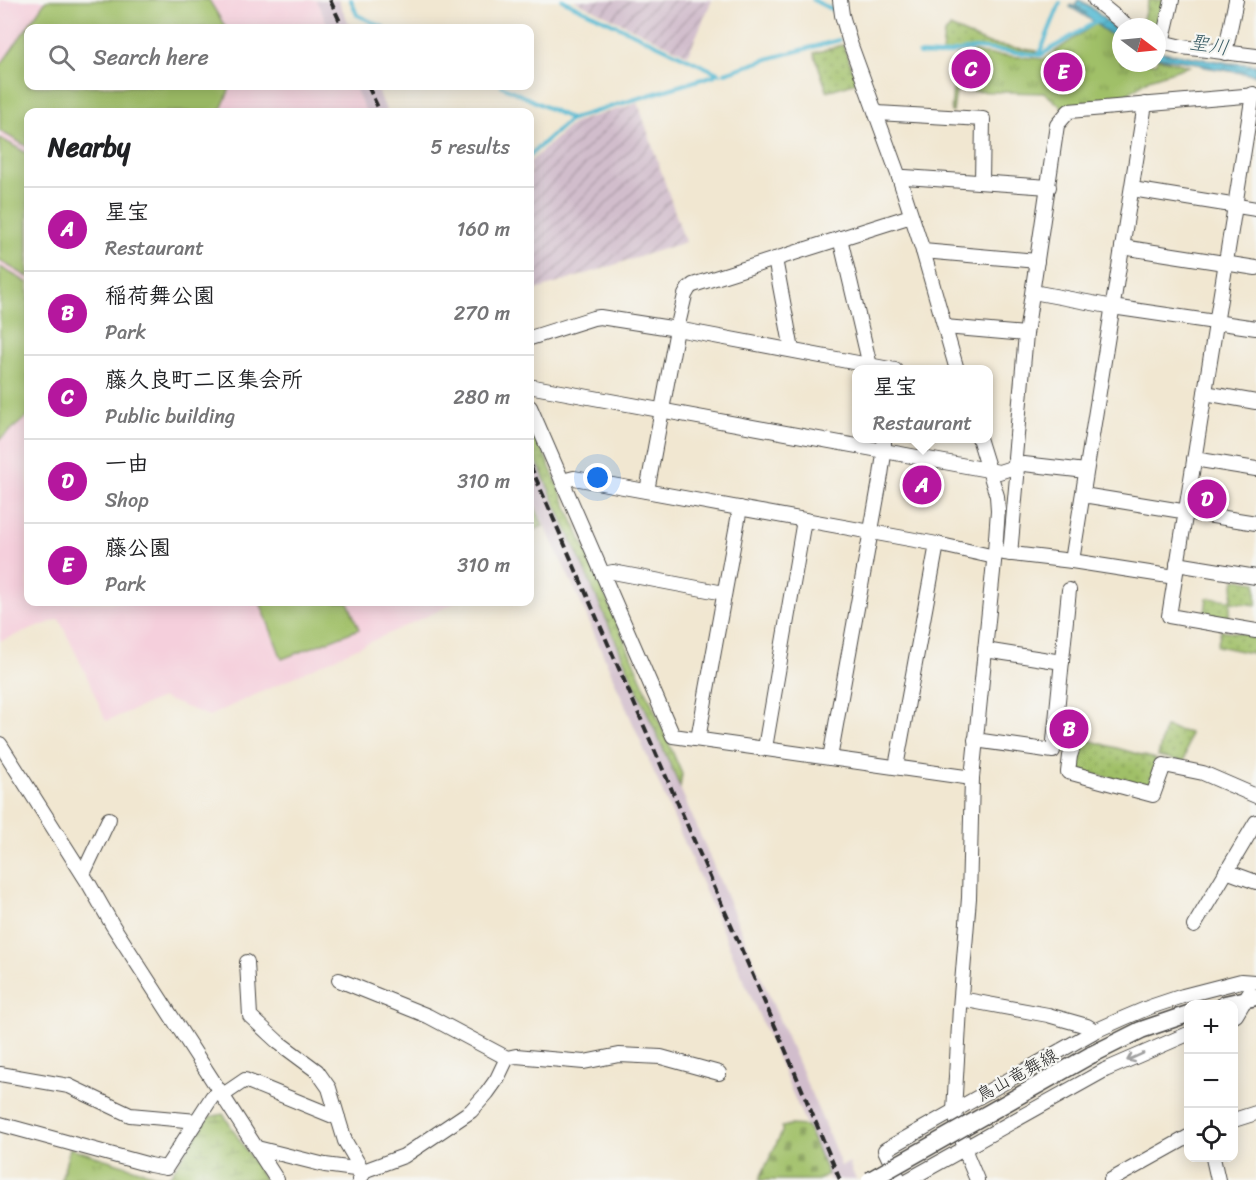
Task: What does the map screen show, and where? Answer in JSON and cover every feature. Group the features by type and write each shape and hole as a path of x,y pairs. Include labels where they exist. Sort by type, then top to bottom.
{"main road":[{"path":"1234,1000 1253,989"},
{"name":"鳥山竜舞線","path":"870,1180 1091,1055 1141,1030 1184,1015"}],"street":[{"path":"840,0 850,43 899,177 956,365"},
{"path":"1095,0 1117,18"},
{"path":"1166,19 1172,0"},
{"path":"1225,53 1236,0"},
{"path":"1166,43 1256,56"},
{"path":"1010,554 1017,477 1015,457 1026,334 1057,125 1069,111 1254,94 1250,149 1235,206 1169,616 1256,631"},
{"path":"1072,561 1145,104"},
{"path":"876,113 983,119 982,182"},
{"path":"899,177 1049,187"},
{"path":"1132,189 1256,209"},
{"path":"647,491 677,329 685,295 689,288 775,258 911,216"},
{"path":"840,238 870,365"},
{"path":"1122,247 1256,268"},
{"path":"923,251 1037,261"},
{"path":"775,258 792,350"},
{"path":"1033,292 1119,309 1256,328"},
{"path":"534,338 600,317 792,350 861,365"},
{"path":"945,327 1026,334"},
{"path":"534,387 852,440"},
{"path":"1205,393 1256,402"},
{"path":"534,416 673,735 972,778"},
{"path":"977,1180 954,1111 969,898 972,778 998,510 997,496 981,443"},
{"path":"830,758 881,475 884,445 990,471 999,472 1024,464 1086,471"},
{"path":"1194,459 1256,469"},
{"path":"562,481 574,478 995,554 1256,577"},
{"path":"1083,495 1256,523"},
{"path":"698,739 740,508"},
{"path":"765,748 804,520"},
{"path":"896,767 936,544"},
{"path":"602,574 613,572 724,593"},
{"path":"1053,751 1069,590"},
{"path":"985,650 1062,662"},
{"path":"975,740 1053,751 1070,756"},
{"path":"1075,741 1068,772 1153,795 1164,765 1203,773 1256,796"},
{"path":"0,744 83,874 113,926 277,1180"},
{"path":"83,874 109,819"},
{"path":"1194,926 1256,822"},
{"path":"1226,871 1256,882"},
{"path":"247,962 250,1016 278,1042 317,1071 329,1088 345,1141 362,1170 325,1165 256,1148"},
{"path":"339,980 428,1016 507,1058 516,1056 584,1062 619,1055 661,1057 719,1073"},
{"path":"899,1180 885,1150 1095,1031 1150,1007 1241,981 1253,989 1238,1012"},
{"path":"961,999 1048,1015 1087,1026 1095,1031"},
{"path":"908,1180 1105,1070 1184,1036"},
{"path":"359,1180 366,1170 404,1156 471,1111 497,1079 507,1058"},
{"path":"0,1074 69,1086 130,1115 196,1121"},
{"path":"0,1124 166,1168 212,1097 245,1080 338,1118"},
{"path":"1238,1118 1256,1113"},
{"path":"1111,1180 1184,1139"},
{"path":"1214,1162 1218,1180"}],"shaded area":[{"path":"0,0 316,0 327,24 24,24 24,90 356,90 364,108 24,108 24,606 448,606 209,716 162,698 106,721 59,619 0,641"},
{"path":"316,0 338,0 349,24 327,24"},
{"path":"574,0 712,0 688,55"},
{"path":"356,90 378,90 385,108 364,108"},
{"path":"638,103 685,242 534,291 534,158 571,125"},
{"path":"534,430 682,774 680,788 841,1166 849,1163 856,1180 830,1180 577,594 534,500"}],"green space":[{"path":"46,0 209,0 224,24 29,24"},
{"path":"1149,0 1168,0 1164,18 1143,18"},
{"path":"1095,24 1112,36 1112,72 1166,72 1166,60 1189,66 1149,79 1108,108 1065,110 1045,93 956,91 953,112 951,112 953,86 956,85 956,56 975,52 1044,59"},
{"path":"950,27 989,44 1037,51 1037,55 976,47 942,54 944,33"},
{"path":"24,32 24,90 229,90 222,108 24,108 24,145 0,131 0,66"},
{"path":"843,45 857,82 827,91 814,53"},
{"path":"0,138 24,152 24,275 0,261"},
{"path":"0,267 24,281 24,419 0,439"},
{"path":"534,430 682,774 680,787 534,455"},
{"path":"534,505 543,526 534,530"},
{"path":"1235,579 1256,582 1256,605 1231,602 1228,624 1204,620 1207,598 1231,600"},
{"path":"262,606 350,606 359,629 282,659"},
{"path":"1221,630 1256,636 1256,654 1217,646"},
{"path":"1057,716 1085,722 1081,738 1069,737 1067,753 1053,751"},
{"path":"1165,727 1190,733 1184,762 1158,756"},
{"path":"1081,738 1156,759 1151,782 1146,786 1079,771 1074,764"},
{"path":"223,1114 265,1180 171,1180 162,1177 169,1177 209,1117"},
{"path":"807,1126 828,1174 818,1180 759,1180 782,1132 782,1127"},
{"path":"70,1148 171,1180 61,1180"}],"water":[{"path":"1078,0 1088,5 1112,26 1112,36 1070,7 1071,5 1087,14 1075,5"},
{"path":"1166,52 1256,65 1256,75 1205,67 1198,63 1166,58"}],"waterway":[{"path":"351,0 357,15 376,24"},
{"path":"562,0 720,74"},
{"path":"813,0 833,10"},
{"path":"1039,55 1060,3"},
{"path":"919,54 940,55 975,48 1041,55 1097,21"},
{"path":"725,73 839,40"},
{"path":"534,151 568,121 577,117 715,75"},
{"path":"510,90 571,119"}],"railway":[{"path":"330,0 341,24"},
{"path":"370,90 378,108"},
{"path":"534,474 840,1180"}],"place":[{"name":"藤久良町二区集会所","path":"971,69"},
{"name":"藤公園","path":"1063,72"},
{"name":"星宝","path":"922,485"},
{"name":"一由","path":"1207,499"},
{"name":"稲荷舞公園","path":"1069,729"}],"water label":[{"name":"聖川","path":"1209,45"}]}
